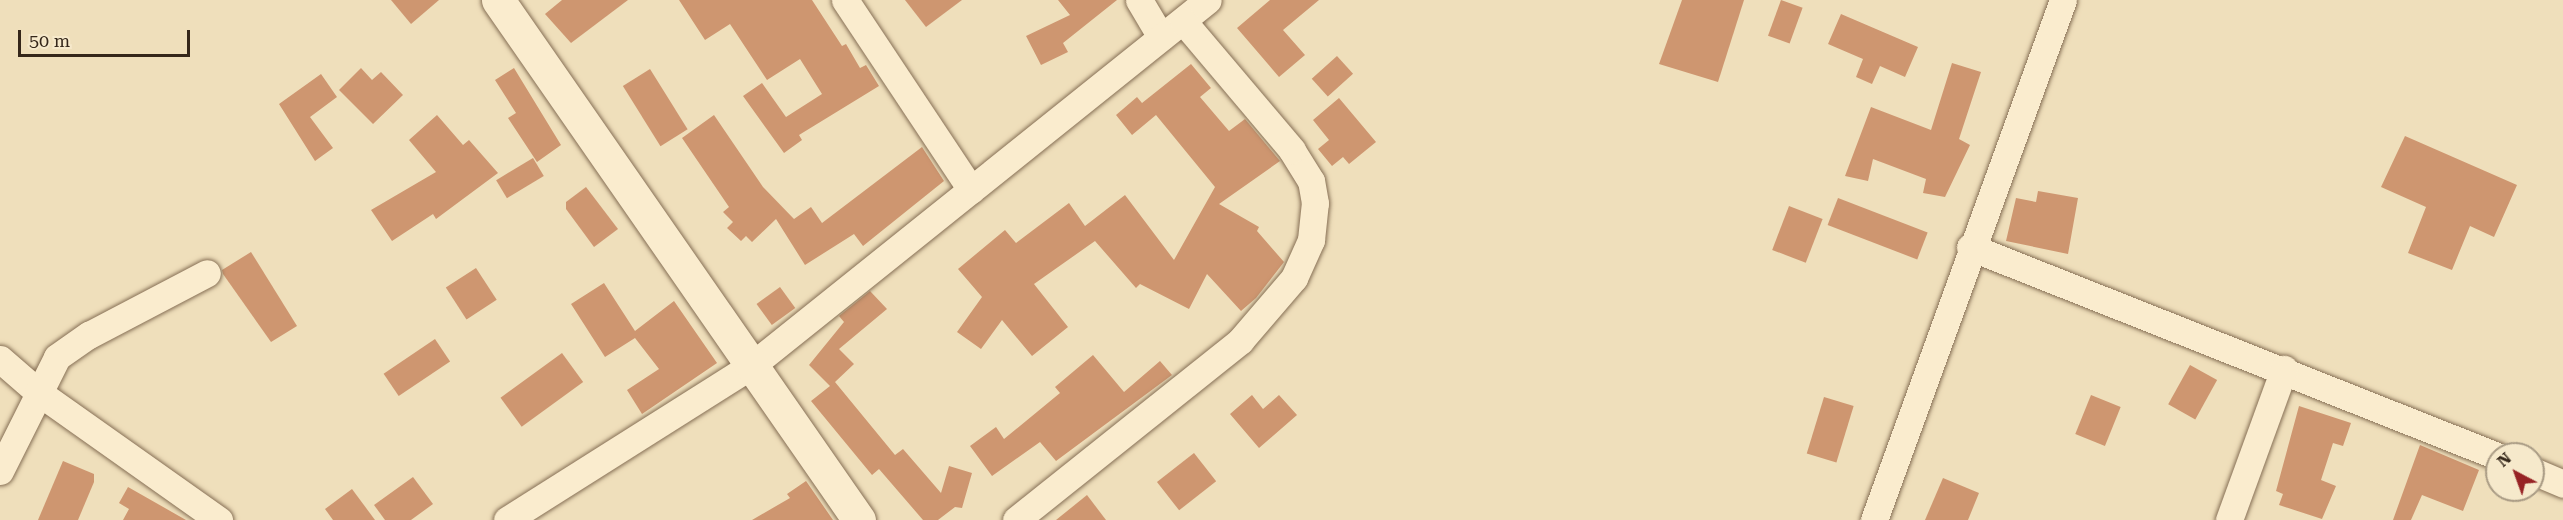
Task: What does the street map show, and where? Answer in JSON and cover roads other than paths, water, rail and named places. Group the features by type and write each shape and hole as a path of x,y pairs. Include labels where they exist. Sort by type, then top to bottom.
{"street":[{"path":"498,0 859,520"},
{"path":"845,0 970,190"},
{"path":"1139,0 1161,37"},
{"path":"507,520 751,366 1208,0"},
{"path":"1874,520 1970,247 2063,0"},
{"path":"1016,520 1240,340 1294,278 1311,240 1316,203 1311,181 1292,150 1184,21"},
{"path":"1970,247 2284,369 2485,451"},
{"path":"0,471 38,392 67,348 207,273"},
{"path":"0,359 38,392 201,515"},
{"path":"2229,520 2284,369"},
{"path":"2545,476 2563,484"}]}
